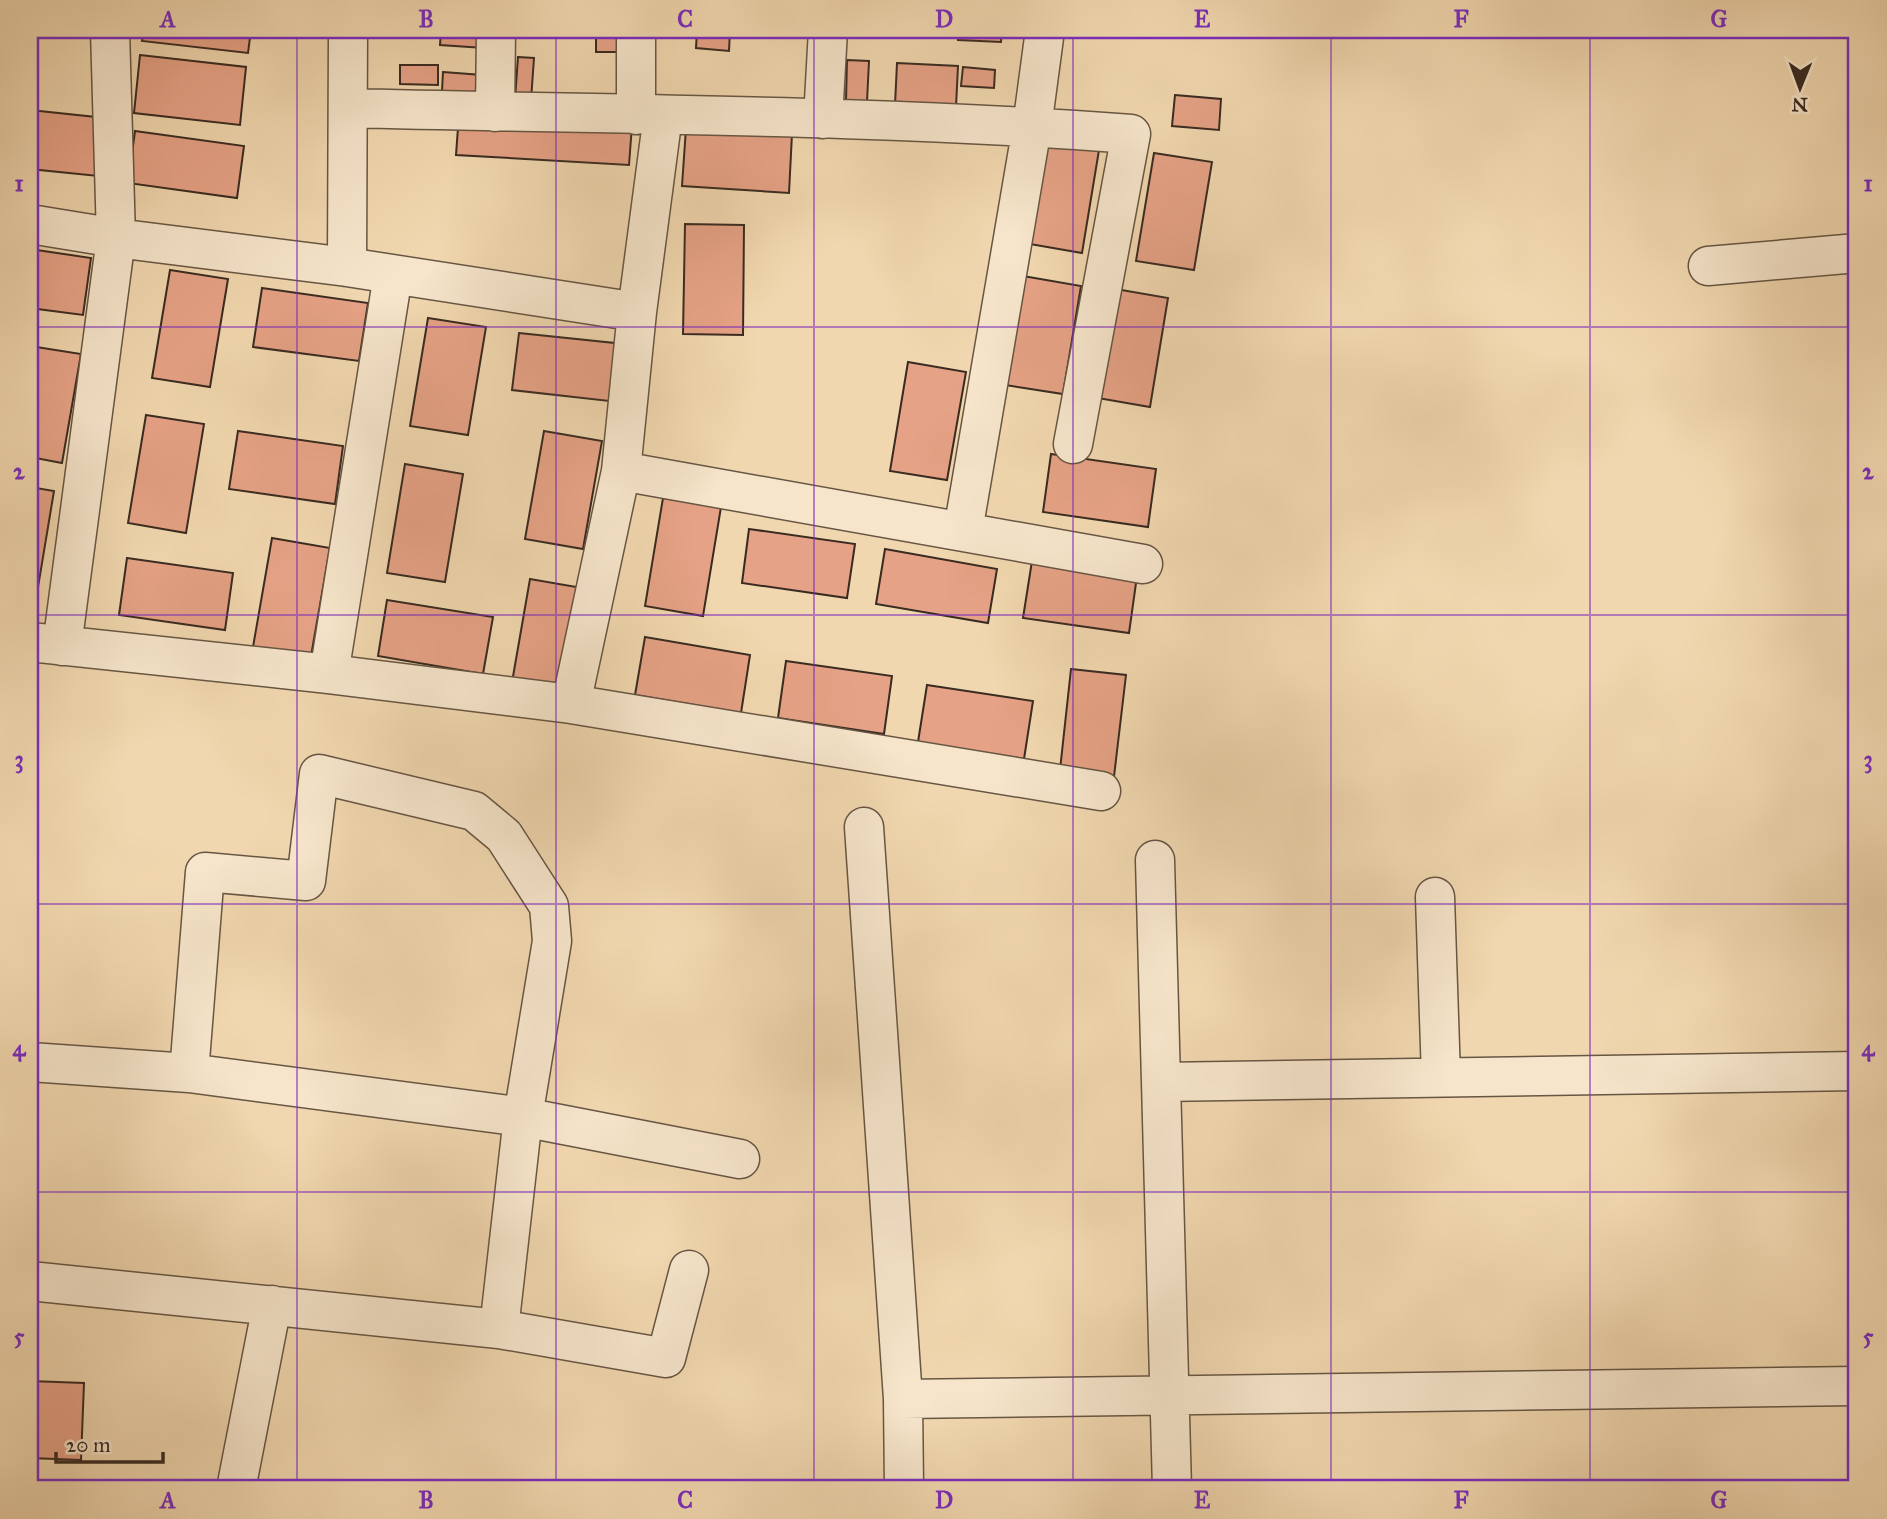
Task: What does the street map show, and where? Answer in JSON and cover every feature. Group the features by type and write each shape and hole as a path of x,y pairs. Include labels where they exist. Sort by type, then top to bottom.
{"street":[{"path":"110,30 116,238 46,644 329,674 571,704 1101,792"},
{"path":"347,267 348,30"},
{"path":"495,112 496,30"},
{"path":"571,704 621,471 637,312 650,115 636,30"},
{"path":"823,119 828,30"},
{"path":"962,531 1032,127 1045,30"},
{"path":"349,108 823,119 1032,127 1131,134 1073,444"},
{"path":"30,224 116,238 347,267 637,312"},
{"path":"1708,266 1857,253"},
{"path":"329,674 393,275"},
{"path":"621,471 1143,564"},
{"path":"189,1073 205,872 306,881 319,774 474,811 503,836 549,906 552,940 523,1117 499,1329"},
{"path":"864,827 903,1399 904,1489"},
{"path":"1154,860 1172,1489"},
{"path":"1435,897 1441,1077"},
{"path":"30,1062 189,1073 523,1117 740,1159"},
{"path":"1161,1082 1857,1071"},
{"path":"30,1281 499,1329 666,1358 689,1270"},
{"path":"236,1489 272,1305"},
{"path":"903,1399 1857,1386"}],"building":[{"path":"144,30 251,30 248,53 142,41"},
{"path":"441,30 485,30 484,48 440,45"},
{"path":"697,30 730,30 729,51 696,48"},
{"path":"958,30 1002,30 1001,42 958,40"},
{"path":"596,35 620,35 620,52 596,52"},
{"path":"140,55 246,67 240,125 134,113"},
{"path":"518,57 534,58 531,100 515,99"},
{"path":"847,60 869,61 867,102 846,101"},
{"path":"897,63 958,66 956,107 895,105"},
{"path":"400,65 438,65 438,85 400,84"},
{"path":"963,67 995,70 994,88 961,86"},
{"path":"443,72 482,75 481,93 442,91"},
{"path":"1175,95 1221,99 1219,130 1172,126"},
{"path":"30,110 105,118 98,176 30,169"},
{"path":"459,114 632,125 629,165 456,155"},
{"path":"686,128 792,134 789,193 682,186"},
{"path":"135,131 244,146 237,198 128,183"},
{"path":"1042,135 1100,144 1082,253 1024,243"},
{"path":"1154,153 1212,162 1194,270 1136,261"},
{"path":"685,224 744,225 743,335 683,334"},
{"path":"30,249 91,258 83,315 30,308"},
{"path":"170,270 228,279 210,387 152,378"},
{"path":"1023,276 1081,286 1063,394 1005,385"},
{"path":"262,288 368,303 359,361 253,347"},
{"path":"1110,288 1168,298 1150,407 1092,397"},
{"path":"428,318 486,327 468,435 410,426"},
{"path":"519,333 624,344 618,402 512,390"},
{"path":"30,346 81,354 62,463 30,457"},
{"path":"908,362 966,372 947,480 890,471"},
{"path":"146,415 204,424 186,533 128,523"},
{"path":"238,431 343,446 335,504 229,489"},
{"path":"544,431 602,441 583,549 525,539"},
{"path":"1051,454 1156,469 1148,527 1043,512"},
{"path":"405,464 463,474 445,582 387,573"},
{"path":"30,487 54,491 36,599 30,598"},
{"path":"663,498 721,507 703,616 645,606"},
{"path":"749,529 855,544 847,598 742,583"},
{"path":"272,538 330,548 311,656 253,647"},
{"path":"885,549 997,569 988,623 876,604"},
{"path":"127,558 233,573 225,630 119,615"},
{"path":"1032,561 1137,576 1129,633 1023,618"},
{"path":"530,579 588,589 569,697 511,688"},
{"path":"387,600 493,617 483,674 378,656"},
{"path":"645,637 750,655 741,713 635,695"},
{"path":"786,661 892,676 884,734 778,718"},
{"path":"1071,669 1126,675 1113,785 1059,779"},
{"path":"927,685 1033,701 1024,759 918,742"},
{"path":"30,1381 84,1383 81,1460 30,1458"}]}
